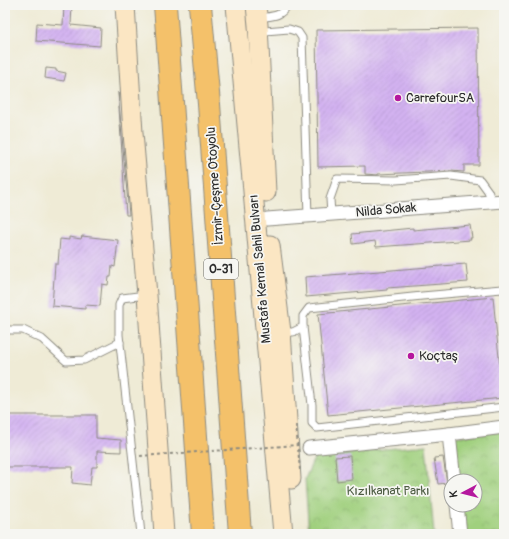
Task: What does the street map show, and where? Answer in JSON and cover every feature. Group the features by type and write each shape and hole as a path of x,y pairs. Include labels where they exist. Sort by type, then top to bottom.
{"highway":[{"name":"O-31","path":"165,5 203,534"},
{"name":"İzmir-Çeşme Otoyolu","path":"200,5 209,104 240,534"}],"street":[{"path":"125,5 133,133 147,295 164,534"},
{"name":"Mustafa Kemal Sahil Bulvarı","path":"236,5 283,534"},
{"name":"Mustafa Kemal Sahil Bulvarı","path":"256,5 267,220 281,332 290,471 296,534"},
{"name":"Nilda Sokak","path":"267,220 498,201"},
{"path":"304,446 450,434 504,427"},
{"path":"450,434 453,473"},
{"path":"458,513 460,534"}],"lane":[{"path":"288,5 282,13 272,17 265,17 258,25 265,31 289,29 298,32 302,38 308,216"},
{"path":"331,214 330,200 337,179 396,180 451,176 465,177 480,180 498,201"},
{"path":"504,290 422,296 309,308 303,316 312,405 312,423 317,428 504,408"},
{"path":"141,534 120,342 119,305 122,298 147,295"},
{"path":"281,332 293,332 303,327"},
{"path":"5,330 23,330 42,339 66,362 84,360 120,342"}],"path":[{"path":"296,425 304,446 300,470"},
{"path":"140,456 304,446"}],"green space":[{"path":"504,431 504,534 463,534 461,513 483,513 483,473 456,473 453,437"},
{"name":"Kızılkanat Parkı","path":"426,445 434,534 309,534 305,479 315,456"}],"building":[{"path":"64,5 72,5 71,25 101,28 100,46 36,41 37,23 63,25"},
{"name":"CarrefourSA","path":"478,28 479,165 464,165 464,172 451,171 378,175 365,174 365,166 318,167 316,30"},
{"path":"46,68 56,69 56,71 66,73 64,81 45,78"},
{"path":"118,92 129,215 126,215"},
{"path":"470,225 471,240 376,247 375,241 353,244 352,234 413,228 413,230"},
{"path":"82,236 118,240 115,267 112,266 111,277 109,277 108,285 102,284 100,306 85,305 85,309 52,306 55,264 58,264 60,239 69,240 69,237 81,239"},
{"path":"466,264 468,282 387,288 387,290 306,297 305,277"},
{"name":"Koçtaş","path":"493,297 503,398 328,415 318,314"},
{"path":"5,415 96,415 96,438 121,440 121,452 97,451 97,467 92,467 90,485 72,483 73,467 5,467"},
{"path":"350,456 352,479 337,481 335,457"},
{"path":"443,457 445,473 443,473 443,483 438,484 434,458"}],"place":[{"name":"CarrefourSA","path":"398,98"},
{"name":"Koçtaş","path":"411,356"}]}
